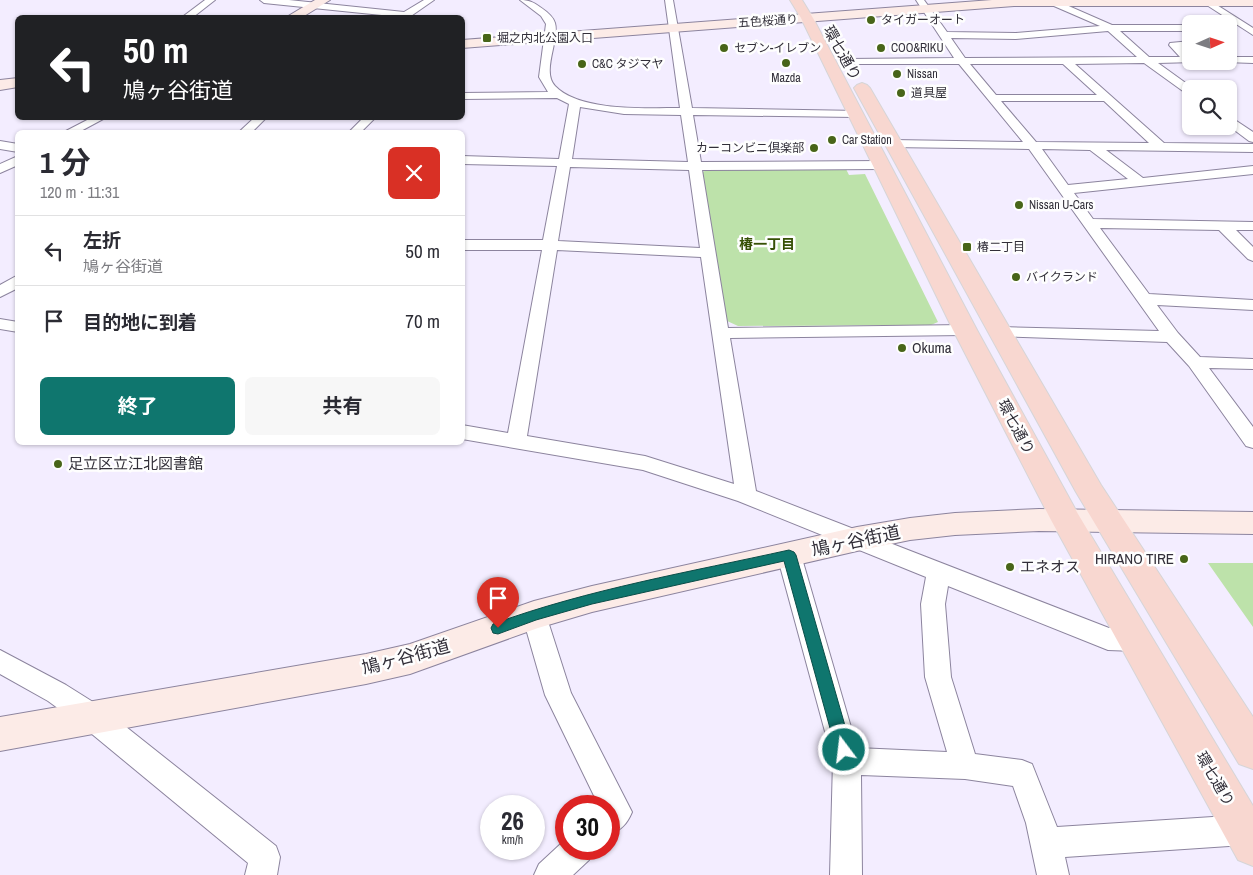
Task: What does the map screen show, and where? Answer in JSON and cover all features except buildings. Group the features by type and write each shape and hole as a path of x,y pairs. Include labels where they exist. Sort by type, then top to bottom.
{"main road":[{"name":"環七通り","path":"810,10 847,62 1108,520 1253,752"},
{"name":"環七通り","path":"810,10 855,113 965,330 1066,520 1249,837"}],"street":[{"path":"189,15 211,0"},
{"path":"264,0 319,3 399,15"},
{"path":"408,15 430,0"},
{"path":"524,0 539,9 550,19 551,37 544,77 548,86 560,95 576,102 621,110 855,113"},
{"path":"669,0 746,496"},
{"name":"五色桜通り","path":"465,44 674,28 810,10 923,4 1067,0 1253,2"},
{"path":"1050,1 1110,28 1145,59 1182,86"},
{"path":"1204,1 1251,30"},
{"path":"297,15 319,3"},
{"path":"923,4 962,62 1032,145 1172,337 1195,362 1253,441"},
{"path":"944,35 1016,36 1110,28 1182,28"},
{"path":"1238,29 1251,30"},
{"path":"1182,45 1174,45 1182,52"},
{"path":"847,62 1182,60"},
{"path":"1238,60 1253,60"},
{"path":"1066,62 1160,146"},
{"path":"0,85 15,82"},
{"path":"465,96 560,95"},
{"path":"991,98 1106,98"},
{"path":"516,442 576,102"},
{"path":"74,130 95,120"},
{"path":"248,130 258,120"},
{"path":"357,130 367,120"},
{"path":"1237,126 1253,138"},
{"path":"893,144 1253,148"},
{"path":"0,145 15,148"},
{"path":"1091,145 1142,182"},
{"path":"465,160 694,166 882,165"},
{"path":"0,169 15,162"},
{"path":"1064,190 1253,170"},
{"path":"1088,223 1253,226"},
{"path":"1224,226 1253,256"},
{"path":"465,245 550,245 708,253"},
{"path":"0,292 15,282"},
{"path":"1144,299 1253,305"},
{"path":"0,324 15,326"},
{"path":"721,333 965,330"},
{"path":"1000,332 1172,337"},
{"path":"1195,362 1253,364"},
{"path":"465,433 645,463 746,496 1108,639 1135,640"},
{"name":"鳩ヶ谷街道","path":"0,734 91,716 356,671 410,659 534,615 592,599 856,539 955,524 1066,520 1253,523"},
{"path":"789,555 847,761 846,875"},
{"path":"939,573 933,604 938,677 965,766"},
{"path":"534,615 558,695 608,795"},
{"path":"0,661 58,693 91,716 265,857 261,875"},
{"path":"847,761 965,766 1022,774 1033,795 1048,842 1053,875"},
{"path":"1048,842 1249,837"},
{"path":"550,875 566,860"}],"green space":[{"path":"846,169 849,175 865,174 938,322 931,325 738,326 725,320 701,172 709,170"},
{"path":"1208,563 1253,563 1253,627"}],"place":[{"name":"タイガーオート","path":"871,20"},
{"name":"堀之内北公園入口","path":"487,38"},
{"name":"セブン-イレブン","path":"724,48"},
{"name":"COO&RIKU","path":"881,48"},
{"name":"Mazda","path":"786,63"},
{"name":"C&C タジマヤ","path":"582,64"},
{"name":"Nissan","path":"897,74"},
{"name":"道具屋","path":"901,93"},
{"name":"Car Station","path":"832,140"},
{"name":"カーコンビニ倶楽部","path":"814,148"},
{"name":"Nissan U-Cars","path":"1019,205"},
{"name":"椿二丁目","path":"967,247"},
{"name":"バイクランド","path":"1016,277"},
{"name":"Okuma","path":"902,348"},
{"name":"足立区立江北図書館","path":"58,464"},
{"name":"HIRANO TIRE","path":"1184,559"},
{"name":"エネオス","path":"1010,567"}],"district":[{"name":"椿一丁目","path":"767,244"}],"route":[{"path":"498,628 534,615 592,599 789,555 844,750"}]}
